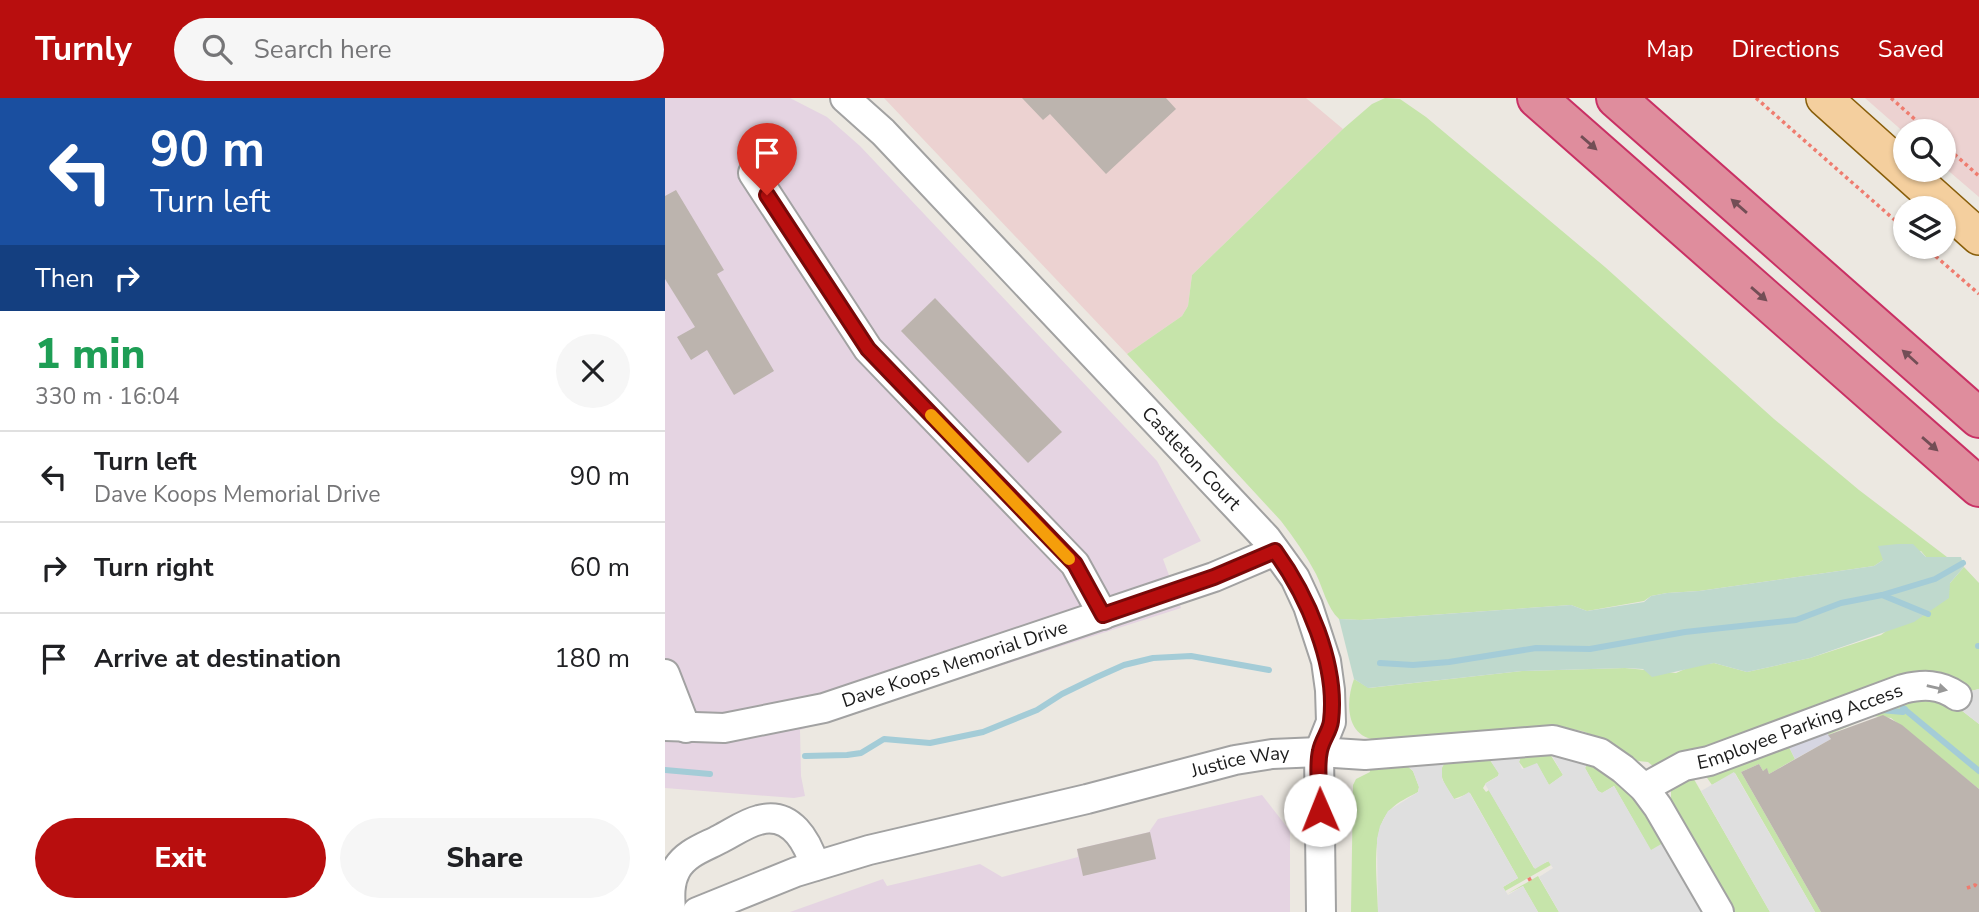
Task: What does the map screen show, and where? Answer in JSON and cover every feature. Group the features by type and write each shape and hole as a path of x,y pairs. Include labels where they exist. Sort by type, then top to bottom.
{"highway":[{"path":"1537,98 1979,487"},
{"path":"1616,98 1979,418"}],"main road":[{"path":"1823,98 1979,237"}],"street":[{"name":"Castleton Court","path":"845,98 883,132 1235,505 1275,551 1302,592 1318,632 1330,690 1331,722 1319,752 1321,912"},
{"path":"753,173 868,349 1075,564 1103,615"},
{"name":"Dave Koops Memorial Drive","path":"676,727 724,728 824,708 1214,577 1275,551"},
{"path":"665,674 676,727"},
{"name":"Employee Parking Access","path":"1644,788 1684,766 1709,761 1903,689 1938,686 1957,696"},
{"name":"Justice Way","path":"697,912 726,898 869,850 1087,799 1216,765 1272,754 1319,752 1365,755 1553,740 1600,753 1618,764 1644,788 1658,807 1719,912"},
{"path":"671,912 670,888 677,869 687,856 760,819 778,820 795,827 808,845 815,866"}],"path":[{"path":"1756,98 1893,219"},
{"path":"1891,98 1915,119"},
{"path":"1956,156 1979,176"},
{"path":"1939,259 1979,294"},
{"path":"1967,888 1978,886"}],"shaded area":[{"path":"665,98 790,98 827,117 860,146 1157,461 1201,541 1163,559 1181,608 800,730 801,776 805,796 794,798 665,788"},
{"path":"884,98 1306,98 1343,129 1192,275 1188,306 1182,316 1127,354"},
{"path":"1865,98 1979,98 1979,197 1956,177 1956,119 1893,119 1893,123"},
{"path":"1979,689 1979,724 1952,703 1967,692"},
{"path":"1825,729 1831,739 1795,759 1787,743"},
{"path":"1546,752 1588,762 1585,768 1598,791 1602,793 1614,786 1651,850 1663,843 1730,912 1559,912 1539,877 1553,868 1548,861 1535,869 1485,784 1499,774 1490,760 1483,756 1521,756 1519,762 1522,769 1537,763 1549,785 1563,775 1552,756"},
{"path":"1446,762 1442,767 1442,779 1454,799 1469,792 1518,878 1503,887 1508,895 1523,886 1538,912 1378,912 1377,839 1380,826 1388,811 1418,792 1419,787 1413,771 1406,765"},
{"path":"1734,772 1815,912 1770,912 1701,791"},
{"path":"1262,795 1290,831 1290,912 790,912 883,879 887,886 980,864 1002,877 1078,857 1077,849 1149,832 1158,819"}],"green space":[{"path":"1385,98 1400,99 1426,117 1605,267 1774,419 1859,490 1947,557 1926,557 1921,551 1883,560 1874,566 1699,591 1667,593 1651,596 1644,601 1587,611 1571,605 1360,620 1339,619 1328,604 1308,560 1281,521 1127,354 1182,316 1188,306 1192,275 1343,129 1372,104"},
{"path":"1913,544 1926,557 1961,557 1964,567 1950,583 1949,598 1914,622 1810,658 1747,672 1714,663 1652,677 1643,669 1625,668 1522,671 1368,688 1354,679 1339,619 1361,620 1571,605 1587,611 1644,602 1651,596 1667,593 1699,591 1874,566 1883,560 1878,546"},
{"path":"1964,567 1979,583 1979,689 1967,692 1960,687 1654,767 1648,762 1638,761 1603,739 1582,731 1556,726 1379,740 1360,733 1351,718 1349,699 1354,679 1369,688 1522,671 1625,668 1676,673 1692,666 1714,663 1747,672 1810,658 1881,635 1950,583"},
{"path":"1915,692 1952,703 1979,724 1979,789 1891,718 1873,716 1828,735 1825,729"},
{"path":"1787,743 1795,759 1769,774 1767,769 1763,771 1759,764 1741,772 1821,912 1815,912 1735,773 1712,785 1703,772"},
{"path":"1550,754 1563,775 1549,785 1537,764 1525,770 1519,762 1521,756"},
{"path":"1483,756 1490,760 1499,773 1483,788 1486,792 1489,790 1534,868 1549,861 1551,865 1505,891 1503,887 1518,878 1470,793 1454,799 1445,785 1441,771 1446,761"},
{"path":"1588,762 1636,795 1664,843 1651,851 1614,786 1602,793 1598,791 1585,768"},
{"path":"1406,765 1413,771 1419,787 1418,792 1390,810 1379,831 1376,858 1378,912 1351,912 1353,785 1356,779 1370,772 1369,766"},
{"path":"1691,776 1770,912 1735,912 1671,799 1671,783"},
{"path":"1538,876 1559,912 1538,912 1523,886 1507,894"}],"building":[{"path":"1022,98 1166,98 1176,109 1106,174 1050,114 1043,120"},
{"path":"676,190 724,270 717,274 774,371 734,395 707,350 691,360 677,337 695,327 665,279 665,196"},
{"path":"935,298 1062,432 1028,463 901,331"},
{"path":"1883,715 1902,725 1979,789 1979,912 1821,912 1741,772 1759,764 1763,771 1767,768 1769,774 1831,739 1828,735"},
{"path":"1150,832 1156,859 1083,876 1077,849"}],"waterway":[{"path":"1380,663 1413,665 1449,662 1536,648 1590,649 1685,632 1796,620 1841,603 1882,595 1935,579 1963,563"},
{"path":"1882,595 1928,614"},
{"path":"805,756 861,753 884,739 930,743 983,732 1037,710 1062,694 1124,665 1153,658 1191,656 1269,670"},
{"path":"1903,708 1979,771"},
{"path":"1881,710 1903,712 1905,709"},
{"path":"665,770 710,774"}],"slow traffic":[{"path":"931,415 1069,559"}],"route":[{"path":"767,195 868,349 1075,564 1103,615 1214,577 1275,551 1302,592 1318,632 1329,675 1331,722 1319,752 1320,810"}]}
